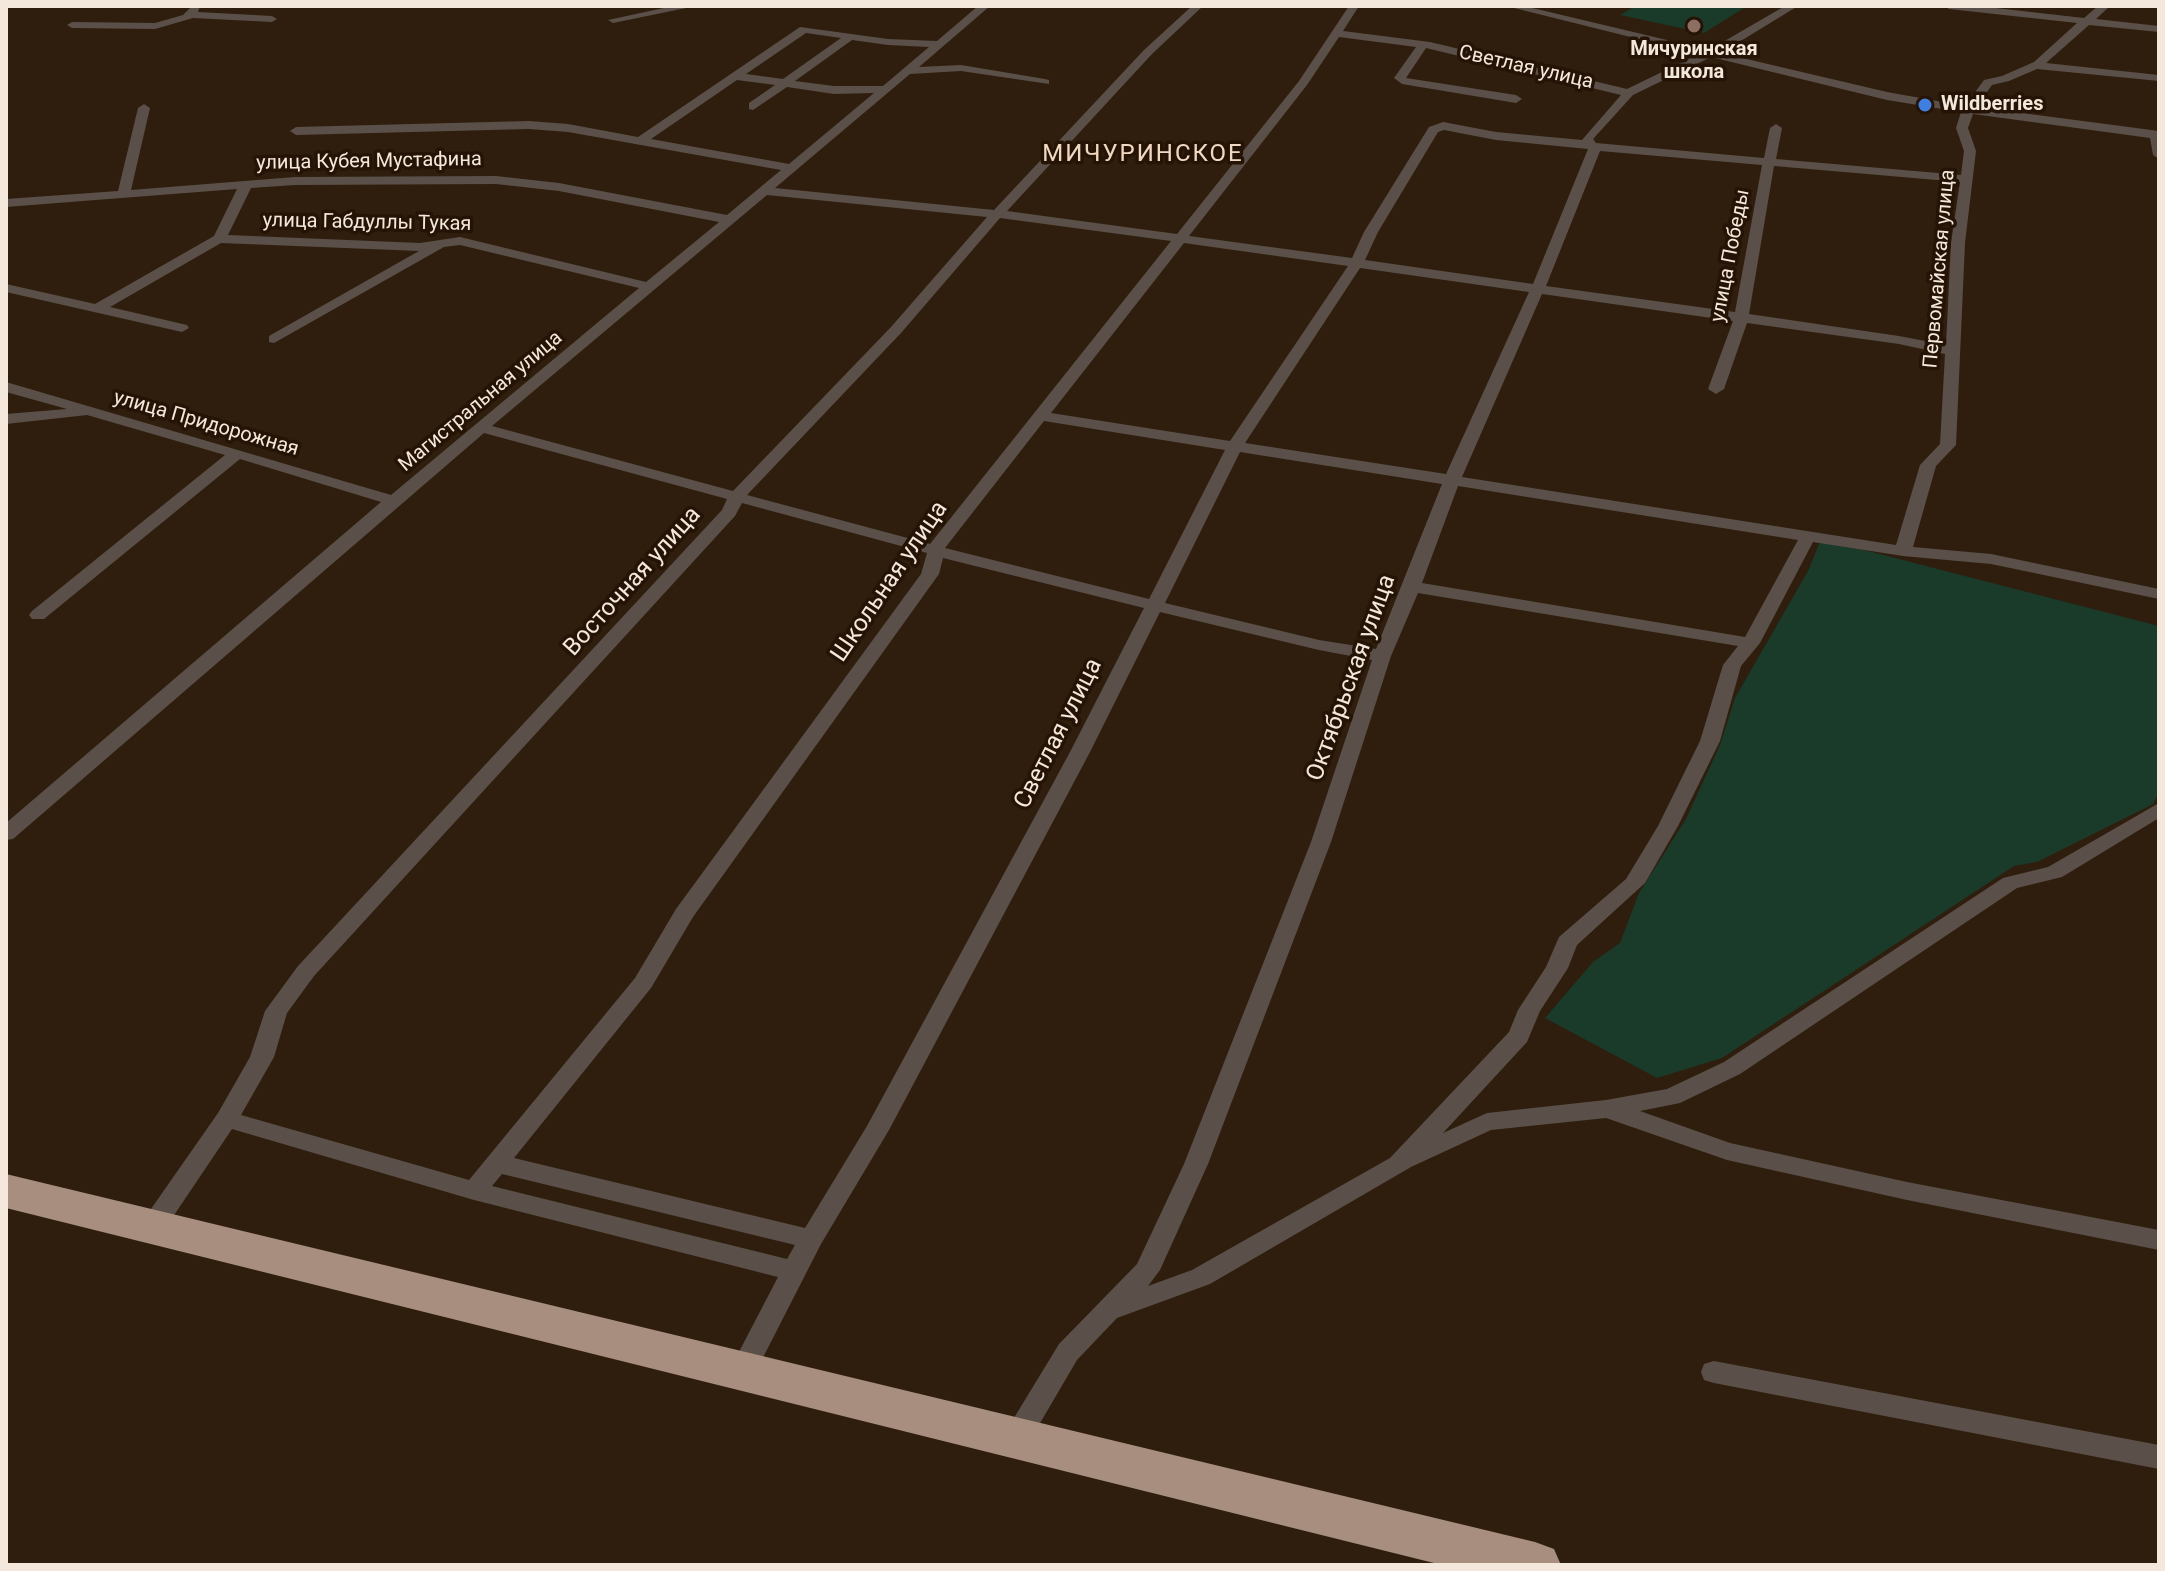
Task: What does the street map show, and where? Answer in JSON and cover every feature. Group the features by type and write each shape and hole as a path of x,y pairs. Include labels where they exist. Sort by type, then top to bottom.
{"highway":[{"path":"6,1191 1535,1565"}],"street":[{"path":"190,16 190,12 199,6"},
{"path":"656,6 671,8"},
{"path":"613,20 691,6"},
{"name":"Магистральная улица","path":"6,834 393,501 985,6"},
{"name":"Восточная улица","path":"153,1226 226,1119 262,1057 276,1011 306,971 729,512 738,495 834,397 1031,175 1148,52 1198,6"},
{"name":"Школьная улица","path":"474,1191 643,983 684,914 930,574 937,546 1303,83 1354,6"},
{"path":"1511,6 1887,96 2157,135 2159,155"},
{"name":"Октябрьская улица","path":"1016,1439 1068,1352 1147,1270 1196,1164 1321,842 1382,656 1452,480 1538,288 1594,149 1587,139 1629,93 1706,55 1793,6"},
{"path":"1949,6 2159,29"},
{"path":"1968,110 1988,82 2005,79 2035,65 2105,6"},
{"path":"72,25 155,26 190,16 272,19"},
{"path":"640,141 804,29 898,43 941,44"},
{"name":"Светлая улица","path":"1338,34 1423,44 1629,93"},
{"path":"753,106 852,35"},
{"name":"Светлая улица","path":"1423,44 1400,78 1402,81 1516,99"},
{"path":"2035,65 2159,78"},
{"path":"908,71 969,69 1010,79 1045,82"},
{"path":"735,76 834,90 886,89"},
{"path":"124,193 144,108"},
{"name":"Первомайская улица","path":"1903,551 1928,465 1948,445 1958,243 1970,151 1962,128 1968,110"},
{"path":"296,131 529,125 568,128 792,168"},
{"name":"Светлая улица","path":"742,1371 811,1239 885,1116 1080,752 1236,444 1356,264 1371,232 1433,130 1443,126 1496,136 1592,145"},
{"name":"улица Победы","path":"1716,389 1741,319 1753,240 1776,128"},
{"path":"1592,145 1967,179"},
{"name":"улица Кубея Мустафина","path":"6,203 340,179 496,180 559,187 730,220"},
{"path":"219,239 246,185"},
{"path":"765,191 998,214 1178,238 1899,340 1951,351"},
{"name":"улица Габдуллы Тукая","path":"97,309 219,239 420,247 460,241 650,287"},
{"path":"274,339 441,245"},
{"path":"6,288 182,328"},
{"name":"улица Придорожная","path":"6,387 393,501"},
{"path":"6,419 93,412"},
{"path":"1042,416 1903,551 1991,559 2159,594"},
{"path":"482,428 738,495 936,552 1154,607 1382,656"},
{"path":"38,615 237,453"},
{"path":"1399,1164 1519,1036 1529,1010 1557,968 1567,942 1634,883 1668,826 1710,741 1732,665 1751,643 1808,536"},
{"path":"1412,587 1751,643"},
{"path":"1107,1311 1201,1277 1399,1164 1487,1122 1606,1109 1672,1097 1732,1068 2010,883 2055,872 2159,809"},
{"path":"1606,1109 1727,1151 1907,1191 2159,1240"},
{"path":"226,1119 474,1191 794,1271"},
{"path":"496,1163 811,1239"},
{"path":"1714,1372 2159,1457"}],"green space":[{"path":"1635,6 1747,6 1704,33 1620,15"},
{"path":"1820,542 1864,550 2159,626 2159,793 2153,804 2037,862 2014,866 1722,1058 1657,1078 1545,1018 1593,962 1620,943 1639,893 1686,819 1720,745 1735,698 1808,571"}],"place":[{"name":"Мичуринская школа","path":"1694,26"},
{"name":"Wildberries","path":"1925,105"}],"district":[{"name":"МИЧУРИНСКОЕ","path":"1143,155"}]}
